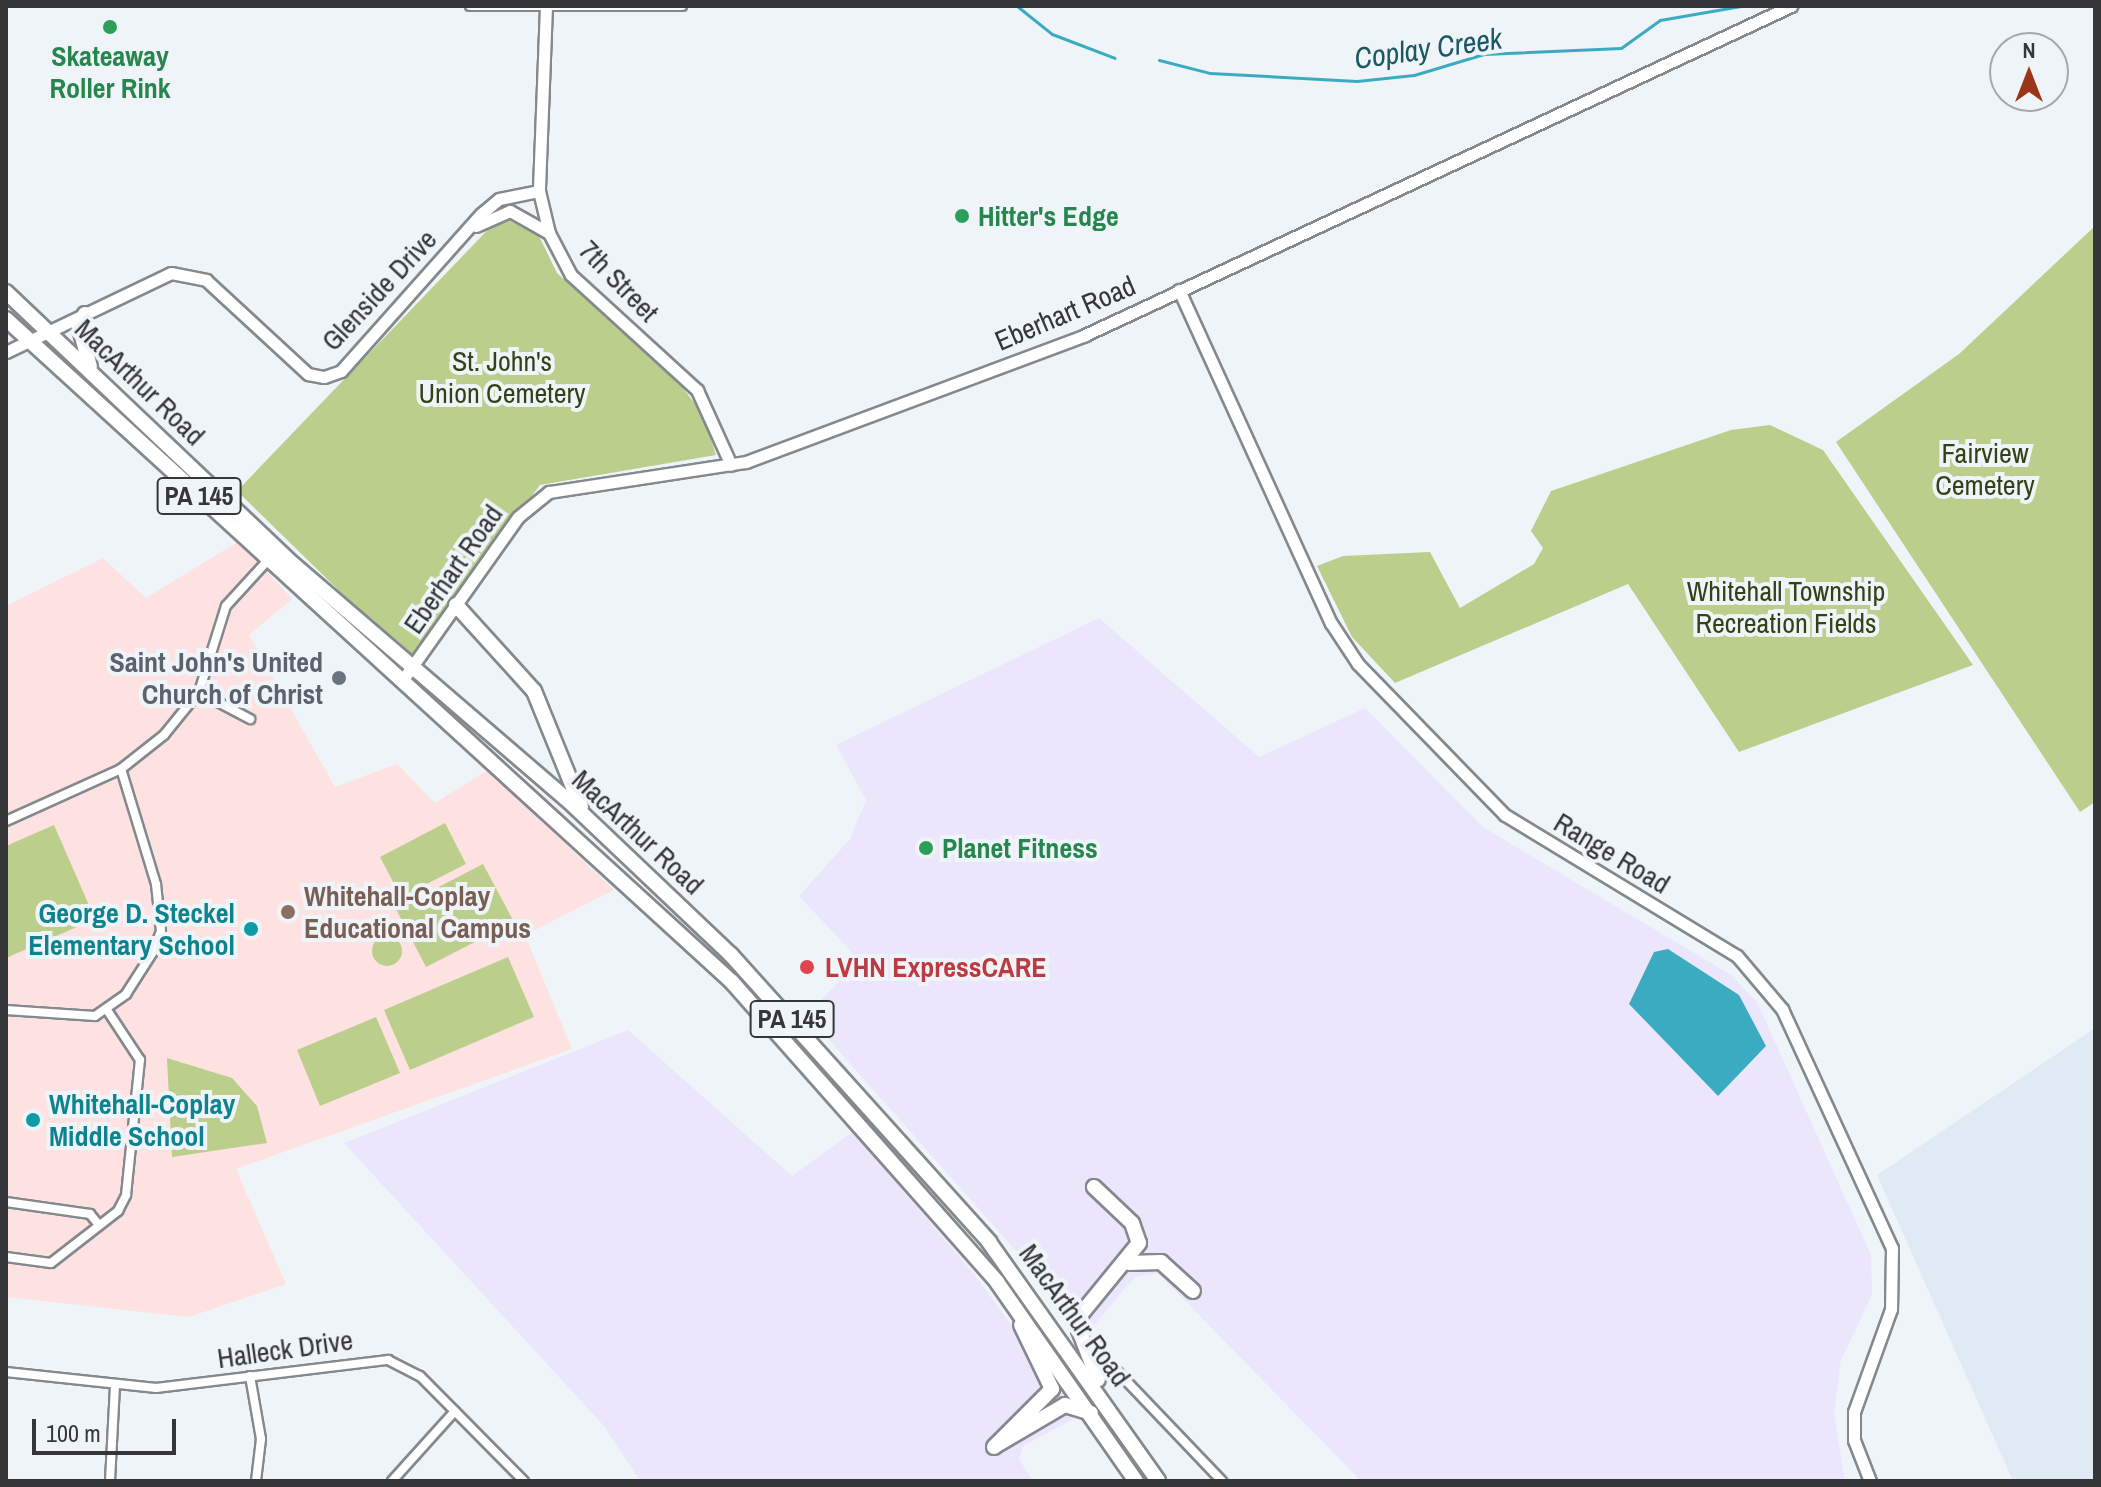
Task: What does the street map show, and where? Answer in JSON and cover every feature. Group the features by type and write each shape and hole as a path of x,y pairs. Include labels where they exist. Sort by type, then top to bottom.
{"highway":[{"name":"MacArthur Road","path":"6,292 732,982 920,1188 1019,1312 1093,1414 1136,1481"},
{"path":"85,314 80,338 91,371"},
{"name":"MacArthur Road","path":"6,319 269,559 599,829 731,955 871,1105 997,1252 1101,1392 1158,1481"},
{"path":"456,605 521,671 573,795 599,829"},
{"path":"1094,1187 1136,1228 1139,1243 1129,1263 1078,1323 1101,1392"},
{"path":"1129,1263 1161,1262 1193,1291"},
{"path":"1019,1312 1052,1389 994,1447 1065,1405 1093,1414"}],"street":[{"path":"470,6 682,6"},
{"name":"Eberhart Road","path":"407,674 518,517 549,492 731,465 1085,335 1791,6"},
{"name":"7th Street","path":"546,7 539,191 549,233 571,275 697,390 731,465"},
{"name":"Glenside Drive","path":"6,352 171,273 206,280 308,374 324,377 341,371 468,228 499,199 539,191"},
{"path":"468,228 510,211 549,233"},
{"name":"Range Road","path":"1179,290 1331,623 1358,664 1505,815 1737,956 1778,1001 1892,1248 1891,1309 1854,1412 1854,1440 1870,1481"},
{"path":"6,821 121,769 164,735 199,692 226,606 269,559"},
{"path":"199,692 250,719"},
{"path":"6,1010 73,1019 107,1010 143,970 161,931 156,884 121,769"},
{"path":"6,1257 51,1263 98,1224 126,1195 140,1079 134,1044 107,1010"},
{"path":"6,1202 90,1214 98,1224"},
{"name":"Halleck Drive","path":"6,1372 115,1386 250,1376 388,1360 420,1376 524,1481"},
{"path":"1113,1367 1222,1481"},
{"path":"250,1376 261,1439 256,1481"},
{"path":"110,1481 115,1386"},
{"path":"392,1481 455,1411"}],"shaded area":[{"name":"Whitehall-Coplay Educational Campus","path":"239,541 292,599 249,635 335,787 397,764 435,803 488,770 614,890 525,935 572,1049 236,1169 286,1284 189,1317 6,1297 6,606 103,558 146,598"},
{"path":"1099,618 1259,757 1365,708 1483,827 1731,975 1757,1002 1871,1255 1872,1295 1841,1360 1834,1413 1845,1481 1361,1481 1158,1273 1135,1277 1088,1332 807,1015 859,960 799,896 850,839 866,800 836,745"},
{"path":"2095,1028 2095,1481 2013,1481 1877,1175"},
{"path":"628,1030 792,1176 852,1132 971,1270 1079,1416 1023,1446 1019,1459 1033,1481 640,1481 604,1426 344,1143"}],"green space":[{"name":"St. John's Union Cemetery","path":"501,216 539,236 557,273 682,387 703,414 716,455 540,485 409,659 237,491"},
{"name":"Fairview Cemetery","path":"2095,226 2095,802 2080,812 1836,442 1959,354"},
{"name":"Whitehall Township Recreation Fields","path":"1770,425 1823,450 1973,665 1739,752 1628,584 1395,683 1352,637 1317,566 1343,556 1430,552 1460,608 1534,564 1543,548 1531,531 1551,491 1731,430"},
{"path":"445,823 466,864 401,897 380,857"},
{"path":"54,825 95,919 6,958 6,846"},
{"path":"483,864 514,922 426,967 396,909"},
{"path":"387,936 398,940 402,951 398,962 387,966 376,962 372,951 376,940"},
{"path":"508,957 534,1017 410,1070 384,1010"},
{"path":"376,1017 400,1073 320,1106 297,1050"},
{"path":"167,1058 232,1078 257,1106 267,1143 172,1157"}],"water":[{"path":"1668,949 1739,995 1766,1046 1718,1096 1629,1004 1654,952"}],"waterway":[{"name":"Coplay Creek","path":"1017,6 1052,34 1115,58"},
{"name":"Coplay Creek","path":"1159,60 1210,73 1357,81 1414,75 1484,54 1621,48 1660,20 1741,6"}],"place":[{"name":"Skateaway Roller Rink","path":"110,27"},
{"name":"Hitter's Edge","path":"962,216"},
{"name":"Saint John's United Church of Christ","path":"339,678"},
{"name":"Planet Fitness","path":"926,848"},
{"name":"Whitehall-Coplay Educational Campus","path":"288,912"},
{"name":"George D. Steckel Elementary School","path":"251,929"},
{"name":"LVHN ExpressCARE","path":"807,967"},
{"name":"Whitehall-Coplay Middle School","path":"33,1120"}]}
